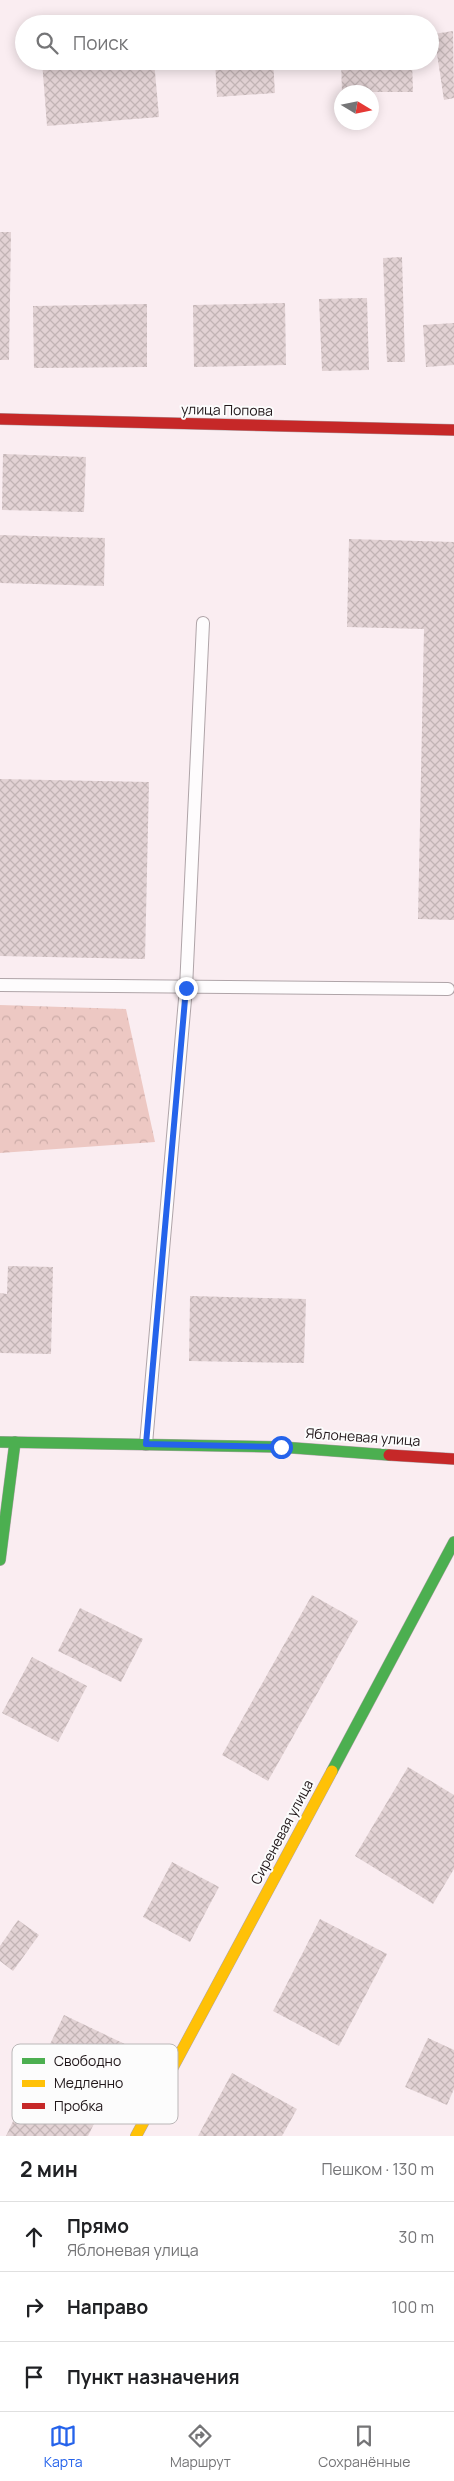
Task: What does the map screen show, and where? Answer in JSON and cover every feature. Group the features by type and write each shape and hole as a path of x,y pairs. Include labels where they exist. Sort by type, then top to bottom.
{"street":[{"name":"улица Попова","path":"0,419 454,430"},
{"name":"Яблоневая улица","path":"0,1442 281,1447 454,1459"},
{"path":"0,1560 14,1442"},
{"name":"Сиреневая улица","path":"178,2058 454,1542"},
{"name":"Сиреневая улица","path":"136,2136 142,2124"}],"lane":[{"path":"146,1444 186,988 203,623"},
{"path":"0,985 448,989"}],"green space":[{"path":"0,1005 126,1009 155,1142 0,1153"}],"building":[{"path":"453,31 454,98 444,100 439,67 439,33"},
{"path":"43,70 155,70 159,117 47,126"},
{"path":"216,70 274,70 275,93 217,97"},
{"path":"341,70 412,70 413,92 379,92 379,85 342,85"},
{"path":"0,232 11,232 9,360 0,360"},
{"path":"402,257 405,362 387,362 383,258"},
{"path":"367,298 369,370 322,371 319,299"},
{"path":"285,303 286,365 194,367 193,305"},
{"path":"147,304 147,367 34,368 33,306"},
{"path":"454,323 454,365 426,367 423,325"},
{"path":"3,454 86,457 84,512 2,510"},
{"path":"0,535 105,538 104,586 0,583"},
{"path":"349,539 454,542 454,920 418,919 424,629 347,627"},
{"path":"0,779 149,782 145,959 0,956"},
{"path":"8,1266 53,1267 51,1354 0,1353 0,1293 7,1294"},
{"path":"190,1296 306,1299 304,1363 189,1361"},
{"path":"312,1595 358,1621 268,1781 222,1755"},
{"path":"80,1608 143,1639 121,1682 58,1651"},
{"path":"32,1657 87,1686 58,1742 2,1713"},
{"path":"408,1767 454,1795 454,1869 433,1904 355,1856"},
{"path":"172,1862 219,1887 190,1942 143,1917"},
{"path":"320,1919 387,1954 339,2046 273,2011"},
{"path":"18,1920 39,1935 13,1971 0,1961 0,1946"},
{"path":"64,2015 125,2044 50,2044"},
{"path":"428,2038 454,2050 454,2089 447,2105 405,2087"},
{"path":"232,2073 297,2109 282,2136 198,2136"},
{"path":"12,2123 94,2124 88,2136 6,2136"}],"traffic: fast":[{"path":"0,1442 281,1447 389,1455"},
{"path":"0,1560 15,1442"},
{"path":"332,1771 454,1542"}],"traffic: slow":[{"path":"178,2058 332,1771"},
{"path":"136,2136 142,2124"}],"traffic: jam":[{"path":"0,419 454,430"},
{"path":"389,1455 454,1459"}],"route":[{"path":"186,988 146,1444 281,1447"}]}
